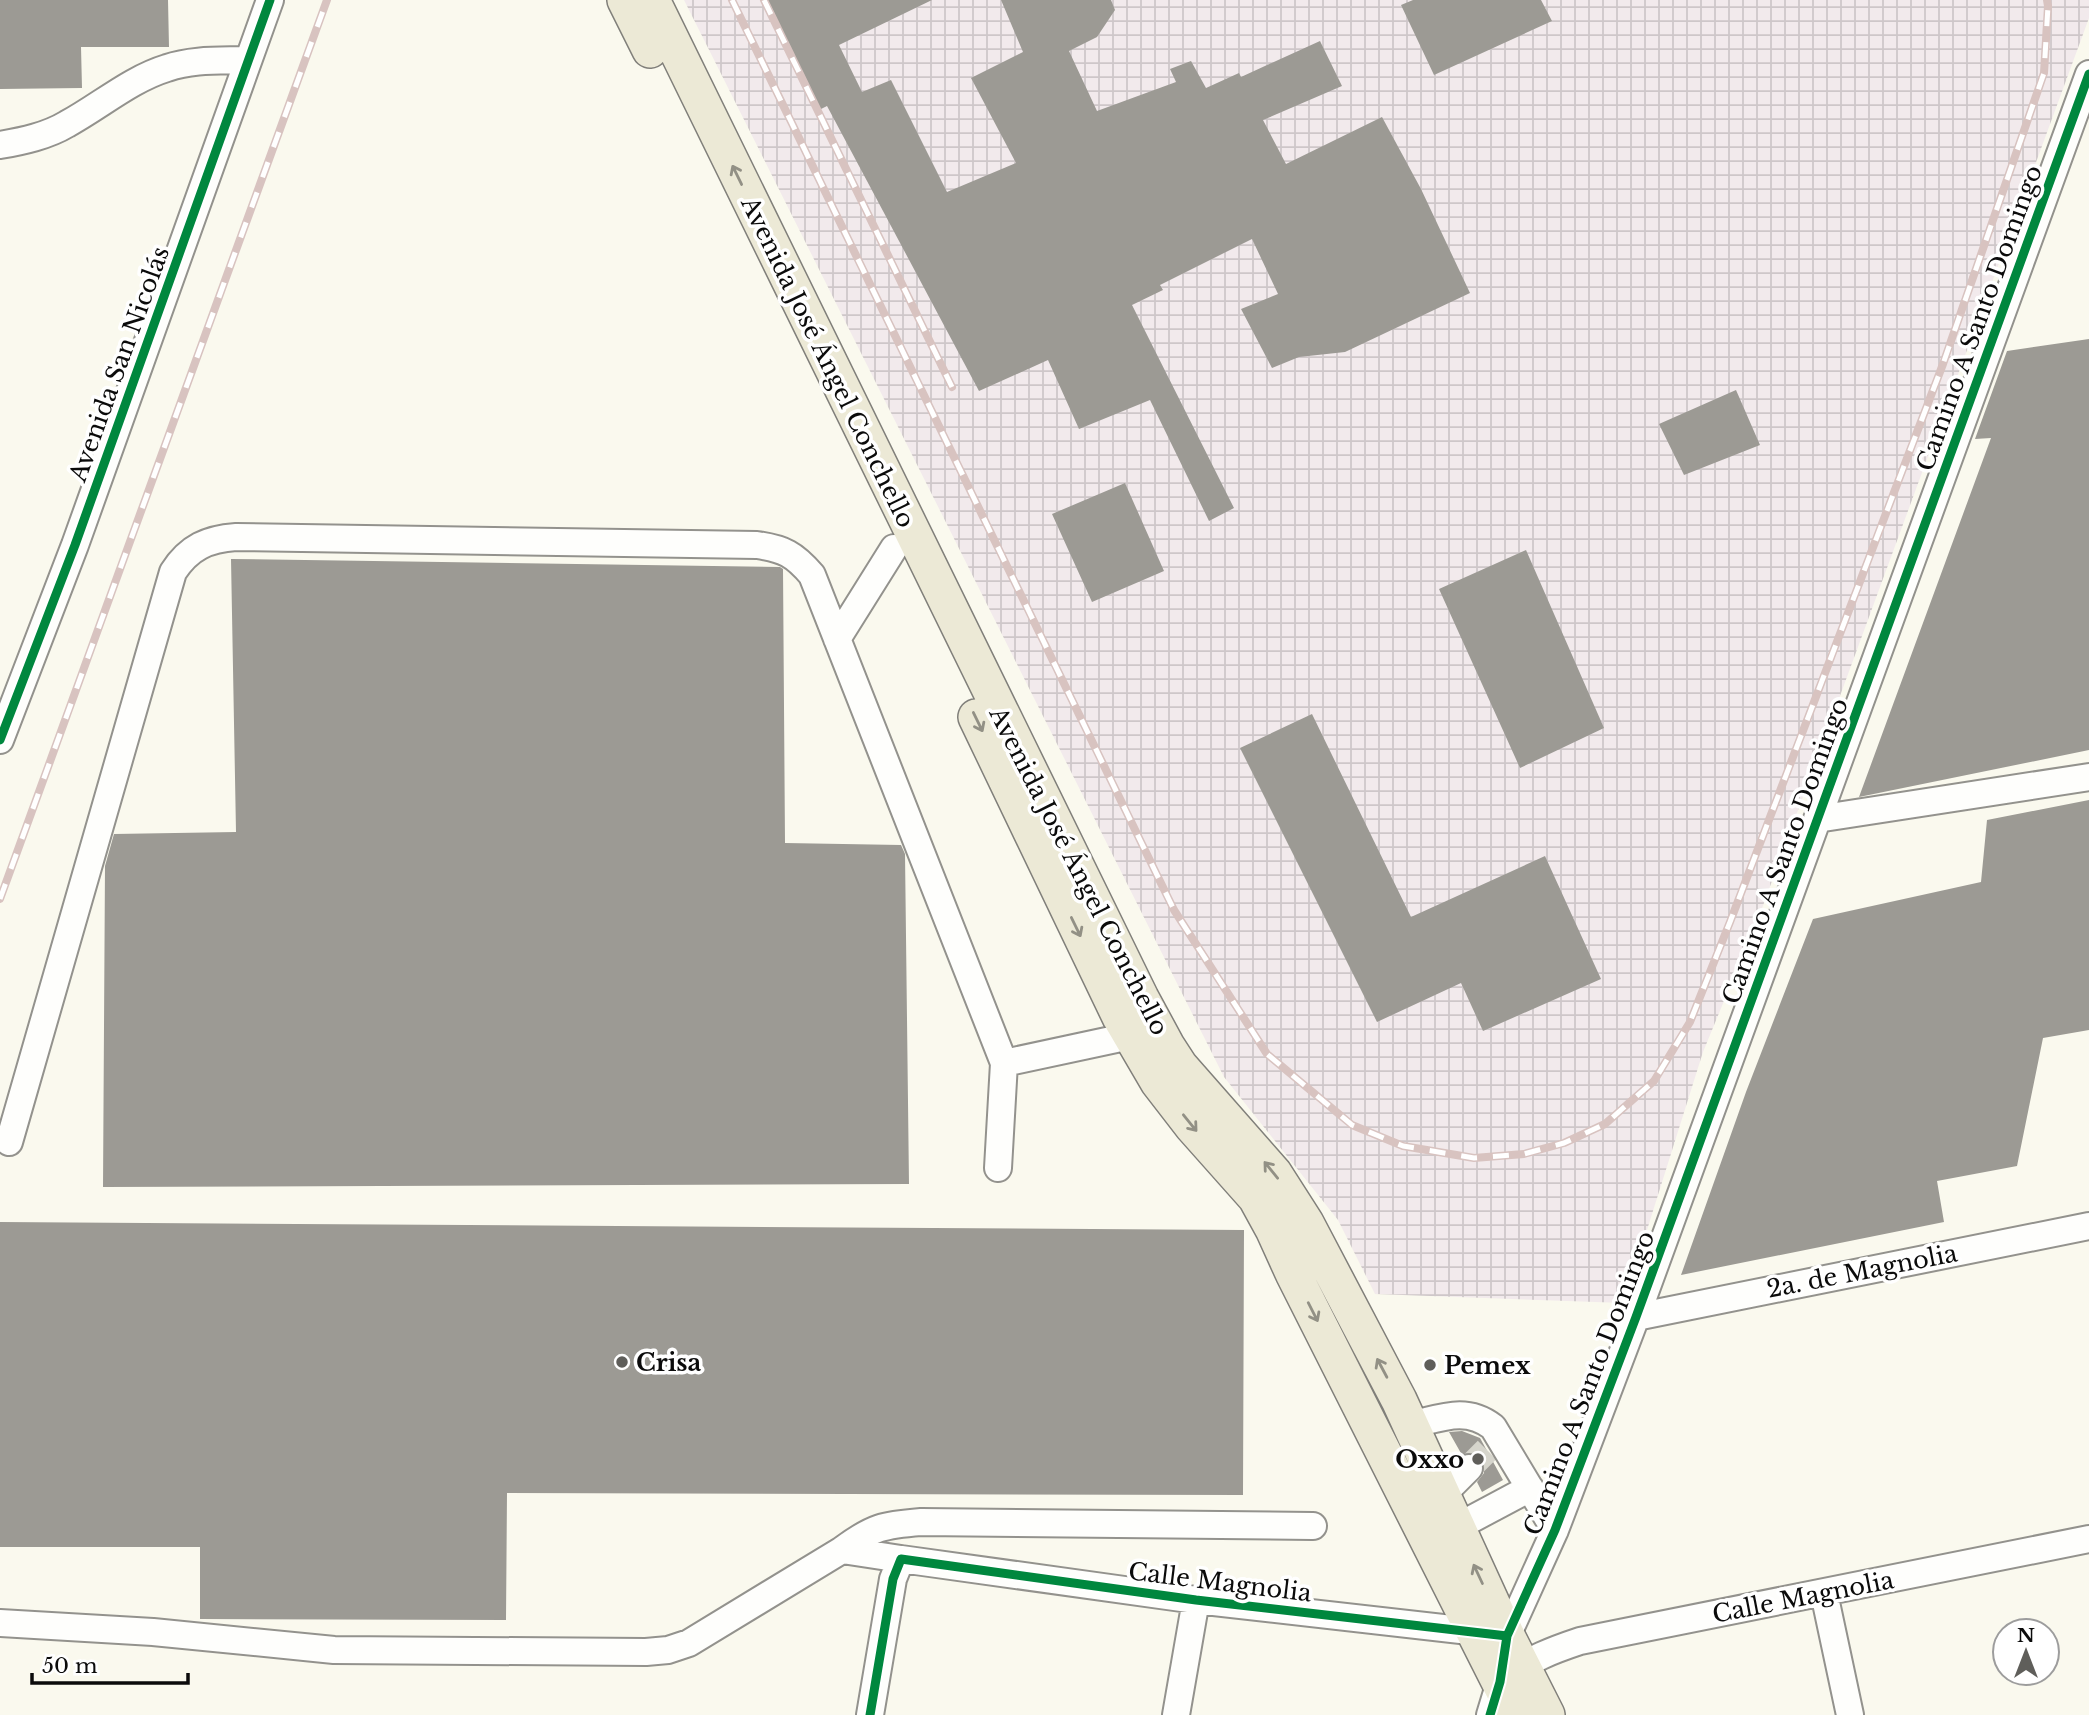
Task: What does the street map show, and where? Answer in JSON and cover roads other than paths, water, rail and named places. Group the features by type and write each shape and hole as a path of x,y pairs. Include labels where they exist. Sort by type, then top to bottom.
{"main road":[{"name":"Avenida José Ángel Conchello","path":"625,0 1130,1037 1158,1082 1192,1126 1256,1198 1501,1654 1547,1715"},
{"name":"Avenida José Ángel Conchello","path":"652,0 956,624 1167,1046 1180,1066 1294,1200 1410,1425 1457,1527 1501,1654 1517,1715"}],"street":[{"name":"Avenida San Nicolás","path":"0,740 79,534 270,0"},
{"path":"0,145 28,139 66,125 166,68 199,61 248,60"},
{"name":"Camino A Santo Domingo","path":"1490,1715 1501,1654 1555,1531 1636,1317 2089,75"},
{"path":"9,1142 173,572 181,559 198,545 236,537 757,545 780,548 799,559 812,575 1004,1063 998,1168"},
{"path":"836,639 894,548"},
{"path":"1817,819 2089,777"},
{"path":"1004,1063 1130,1037"},
{"name":"2a. de Magnolia","path":"1636,1317 2089,1226"},
{"path":"1410,1425 1471,1414 1493,1426 1485,1452 1442,1495"},
{"path":"1485,1452 1530,1488 1555,1531"},
{"path":"1457,1527 1530,1488"},
{"path":"0,1623 153,1632 334,1650 646,1653 689,1643 866,1532 885,1525 921,1522 1313,1526"},
{"name":"Calle Magnolia","path":"842,1549 1196,1600 1501,1654 1548,1652 1580,1641 2089,1539"},
{"path":"870,1715 894,1579 901,1559"},
{"path":"1824,1593 1850,1715"},
{"path":"1176,1715 1196,1600"}],"tunnel":[{"path":"1469,1468 1487,1450"}],"railway":[{"path":"0,899 327,0"},
{"path":"732,0 1174,910 1267,1054 1352,1125 1403,1146 1474,1158 1524,1154 1564,1143 1605,1124 1654,1081 1690,1022 1943,364 2044,73 2047,0"},
{"path":"764,0 952,387"}],"place":[{"name":"Crisa","path":"622,1362"},
{"name":"Pemex","path":"1430,1365"},
{"name":"Oxxo","path":"1478,1459"}]}
